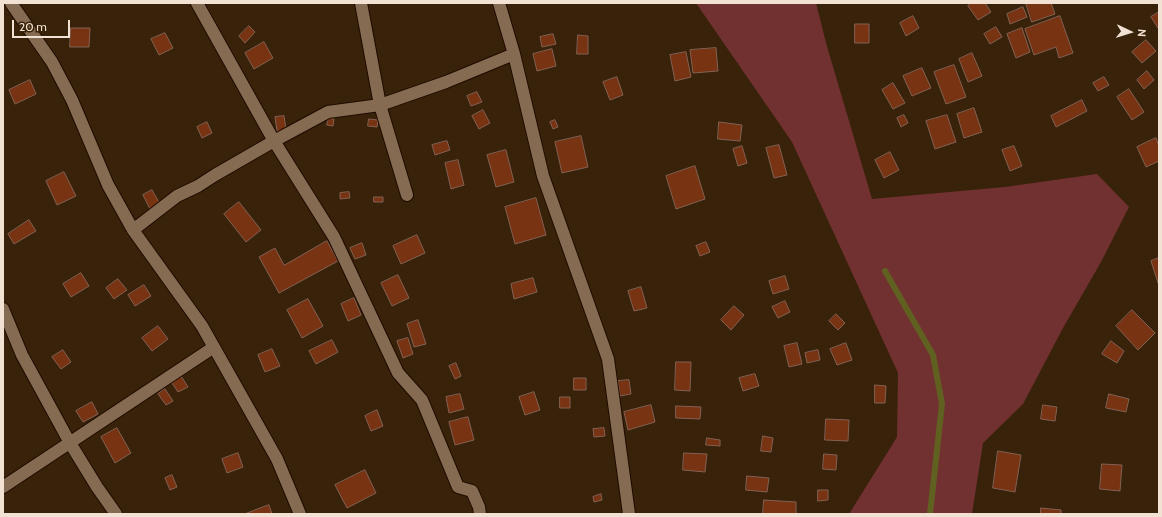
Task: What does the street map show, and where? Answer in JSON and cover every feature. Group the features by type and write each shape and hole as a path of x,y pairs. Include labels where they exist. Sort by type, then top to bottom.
{"street":[{"path":"11,3 52,62 72,100 108,185 133,230 202,326 214,347 276,460 300,514"},
{"path":"197,3 274,141 334,237 398,373 422,400 458,487 472,491 479,507 480,514"},
{"path":"361,3 380,105 407,196"},
{"path":"498,3 514,54 543,176 608,359 629,514"},
{"path":"133,230 177,196 198,186 274,141 328,112 380,105 446,82 514,54"},
{"path":"3,309 22,355 70,443 97,487 116,514"},
{"path":"3,487 214,347"}],"shaded area":[{"path":"696,3 816,3 826,43 872,199 1005,187 1097,174 1129,207 1101,262 1063,328 1023,404 983,443 972,514 849,514 897,437 898,373 792,142"}],"building":[{"path":"971,3 985,3 991,12 978,20 968,6"},
{"path":"1026,3 1051,3 1055,14 1032,22"},
{"path":"1023,7 1027,17 1010,24 1007,14"},
{"path":"1159,12 1159,28 1158,28 1151,17"},
{"path":"913,16 919,28 906,36 900,23"},
{"path":"1060,16 1073,53 1059,58 1056,47 1034,55 1025,29"},
{"path":"855,24 869,24 869,43 855,43"},
{"path":"249,26 255,32 245,43 239,36"},
{"path":"996,27 1002,37 990,44 984,34"},
{"path":"71,28 90,28 89,47 70,47"},
{"path":"1022,28 1030,52 1016,58 1007,34"},
{"path":"165,33 173,48 159,55 151,39"},
{"path":"553,34 556,44 542,47 540,37"},
{"path":"578,35 588,36 588,54 577,54"},
{"path":"1146,40 1156,51 1142,63 1132,52"},
{"path":"264,42 273,58 254,69 245,53"},
{"path":"716,48 718,71 693,73 690,50"},
{"path":"552,49 556,66 537,71 533,54"},
{"path":"686,52 691,77 675,81 670,55"},
{"path":"972,53 982,76 968,82 959,59"},
{"path":"954,65 966,97 946,104 934,72"},
{"path":"922,68 931,88 912,96 903,76"},
{"path":"1147,71 1154,80 1144,89 1137,80"},
{"path":"617,77 623,95 610,100 603,82"},
{"path":"1104,77 1109,85 1098,91 1093,83"},
{"path":"30,80 36,94 15,104 9,90"},
{"path":"893,83 905,103 893,109 882,90"},
{"path":"1129,89 1144,112 1132,120 1117,97"},
{"path":"477,92 482,102 471,106 467,96"},
{"path":"1082,100 1087,111 1056,127 1051,116"},
{"path":"974,108 982,132 964,138 957,114"},
{"path":"483,110 490,123 479,129 472,116"},
{"path":"904,115 908,123 901,127 897,118"},
{"path":"947,115 956,142 935,149 926,121"},
{"path":"284,116 286,129 277,131 275,117"},
{"path":"329,118 334,119 333,126 327,125"},
{"path":"369,119 378,120 377,127 368,126"},
{"path":"555,120 558,127 553,129 550,122"},
{"path":"207,122 212,133 202,138 197,127"},
{"path":"719,122 742,125 740,141 718,139"},
{"path":"581,136 588,167 562,173 555,142"},
{"path":"1156,138 1159,146 1159,161 1146,167 1137,147"},
{"path":"447,141 450,150 435,155 432,145"},
{"path":"779,145 787,175 774,178 766,148"},
{"path":"742,146 747,163 738,166 733,149"},
{"path":"1014,146 1022,166 1010,171 1002,150"},
{"path":"506,150 514,182 496,187 487,155"},
{"path":"890,152 899,170 884,178 875,160"},
{"path":"458,160 464,185 451,189 445,163"},
{"path":"695,166 705,199 676,209 666,176"},
{"path":"64,172 76,196 57,205 46,181"},
{"path":"152,190 160,204 150,209 143,195"},
{"path":"349,192 350,198 340,199 340,193"},
{"path":"374,197 383,197 383,202 374,202"},
{"path":"536,198 546,235 515,244 505,207"},
{"path":"239,202 261,230 246,242 224,214"},
{"path":"29,220 36,231 14,244 8,234"},
{"path":"417,235 425,253 401,264 393,246"},
{"path":"327,241 338,261 279,293 259,257 275,248 284,265"},
{"path":"706,242 710,252 700,256 696,246"},
{"path":"362,243 366,255 355,259 350,248"},
{"path":"1159,258 1159,282 1158,283 1151,261"},
{"path":"81,273 89,286 71,297 63,284"},
{"path":"398,275 409,298 392,306 381,283"},
{"path":"785,276 789,289 773,294 769,281"},
{"path":"533,278 537,292 514,299 511,284"},
{"path":"118,279 127,290 114,299 106,288"},
{"path":"144,285 151,296 135,306 128,295"},
{"path":"641,287 647,308 634,311 628,291"},
{"path":"354,298 361,315 348,321 341,304"},
{"path":"308,299 323,326 302,338 287,310"},
{"path":"785,301 790,312 778,318 772,307"},
{"path":"734,306 744,315 731,330 721,320"},
{"path":"1132,310 1155,333 1138,350 1116,326"},
{"path":"836,314 845,323 838,330 829,321"},
{"path":"418,320 426,344 414,347 407,324"},
{"path":"158,326 168,339 152,351 142,338"},
{"path":"408,338 413,354 403,358 397,341"},
{"path":"332,340 338,352 316,364 309,351"},
{"path":"1111,341 1124,351 1117,363 1102,354"},
{"path":"797,343 802,364 789,367 784,346"},
{"path":"846,343 852,360 837,365 830,349"},
{"path":"272,349 280,366 265,372 258,355"},
{"path":"63,350 71,362 61,369 52,357"},
{"path":"818,350 820,360 807,363 805,353"},
{"path":"676,362 691,362 690,391 675,390"},
{"path":"456,363 461,376 455,379 449,366"},
{"path":"755,374 759,386 743,391 739,378"},
{"path":"181,376 188,387 178,392 172,383"},
{"path":"574,378 586,378 586,390 574,390"},
{"path":"629,380 631,394 620,396 618,381"},
{"path":"875,385 886,386 885,403 875,403"},
{"path":"165,389 173,401 166,405 158,394"},
{"path":"534,392 540,410 525,415 519,397"},
{"path":"460,394 464,409 449,413 446,397"},
{"path":"1109,394 1129,399 1126,412 1106,408"},
{"path":"560,397 570,397 570,408 560,408"},
{"path":"92,402 98,414 83,422 76,411"},
{"path":"651,405 655,422 628,430 624,412"},
{"path":"1043,405 1057,407 1055,421 1041,419"},
{"path":"676,406 701,407 700,419 676,418"},
{"path":"377,410 383,426 371,431 365,416"},
{"path":"468,417 474,440 455,445 449,422"},
{"path":"826,419 849,420 848,441 825,440"},
{"path":"117,428 131,453 115,463 101,437"},
{"path":"604,428 605,436 594,437 593,429"},
{"path":"763,436 773,438 771,452 761,451"},
{"path":"707,438 720,440 720,446 706,445"},
{"path":"998,451 1021,455 1015,492 993,488"},
{"path":"238,453 243,467 227,473 222,459"},
{"path":"684,453 707,454 705,472 683,470"},
{"path":"824,454 837,455 836,470 823,469"},
{"path":"1102,464 1122,465 1120,491 1100,489"},
{"path":"365,470 376,493 347,508 335,485"},
{"path":"172,475 177,487 170,490 165,478"},
{"path":"747,476 769,478 767,492 746,490"},
{"path":"818,490 828,490 828,500 818,501"},
{"path":"601,494 602,500 594,502 593,497"},
{"path":"764,500 796,502 796,514 763,514"},
{"path":"269,505 272,514 245,514"},
{"path":"1041,508 1061,510 1061,514 1041,514"}],"waterway":[{"path":"885,271 933,355 942,404 930,514"}]}
